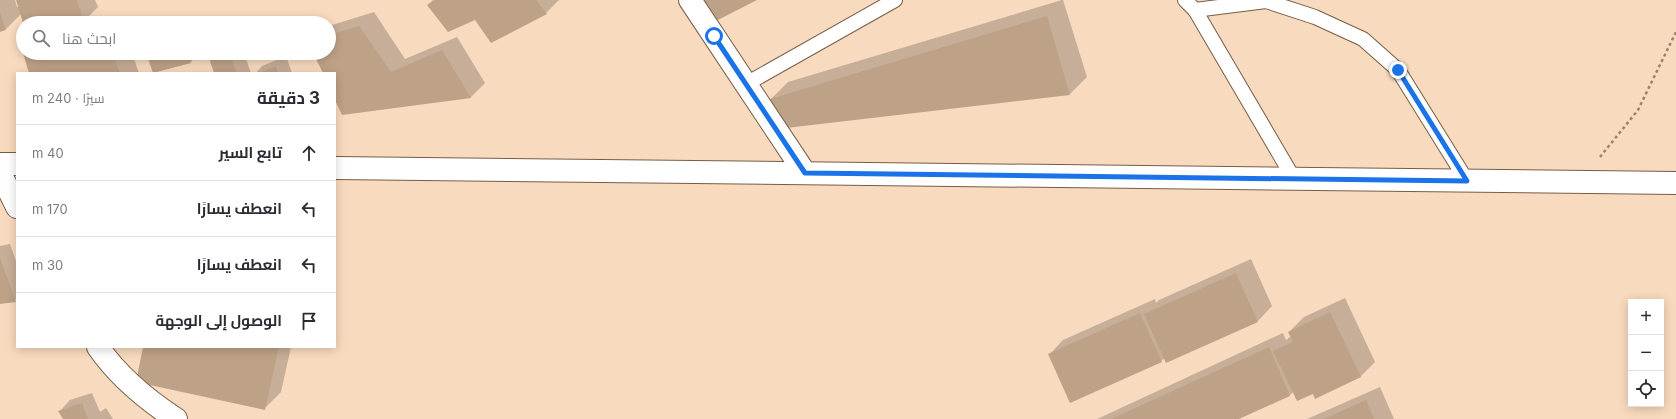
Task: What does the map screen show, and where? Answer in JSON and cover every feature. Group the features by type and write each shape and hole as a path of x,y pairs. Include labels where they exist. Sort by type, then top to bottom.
{"main road":[{"path":"690,0 805,173"},
{"path":"0,164 16,164"},
{"path":"336,168 1676,183"},
{"path":"0,173 16,205"},
{"path":"99,348 134,387 176,419"}],"lane":[{"path":"746,84 895,0"},
{"path":"1294,179 1190,5 1266,1 1315,17 1363,39 1398,70 1467,181"}],"path":[{"path":"1580,182 1638,110 1676,32"}],"building":[{"path":"16,0 77,0 82,16 21,16"},
{"path":"435,0 536,0 547,14 491,43 475,20 448,32 427,5"},
{"path":"700,0 757,0 712,23"},
{"path":"0,13 6,30 0,32"},
{"path":"1047,16 1070,95 786,128 770,99"},
{"path":"359,26 391,72 442,50 471,98 342,115 336,102 336,72 322,72 316,60 336,60 336,33"},
{"path":"25,60 115,60 120,72 29,72"},
{"path":"148,60 190,60 191,63 157,72 153,72"},
{"path":"210,60 232,60 237,72 214,72"},
{"path":"276,66 278,72 262,72"},
{"path":"0,258 16,302 0,304"},
{"path":"1236,273 1258,322 1166,363 1144,314"},
{"path":"1330,312 1361,377 1315,399 1313,394 1297,401 1273,351 1293,342 1288,332"},
{"path":"1140,313 1162,362 1070,403 1048,354"},
{"path":"1269,347 1290,396 1239,419 1111,419"},
{"path":"143,348 279,348 265,410 136,382"},
{"path":"1366,400 1374,419 1324,419"},
{"path":"82,403 88,419 63,419 58,411"}],"route":[{"path":"714,36 805,173 1467,181 1398,70"}]}
